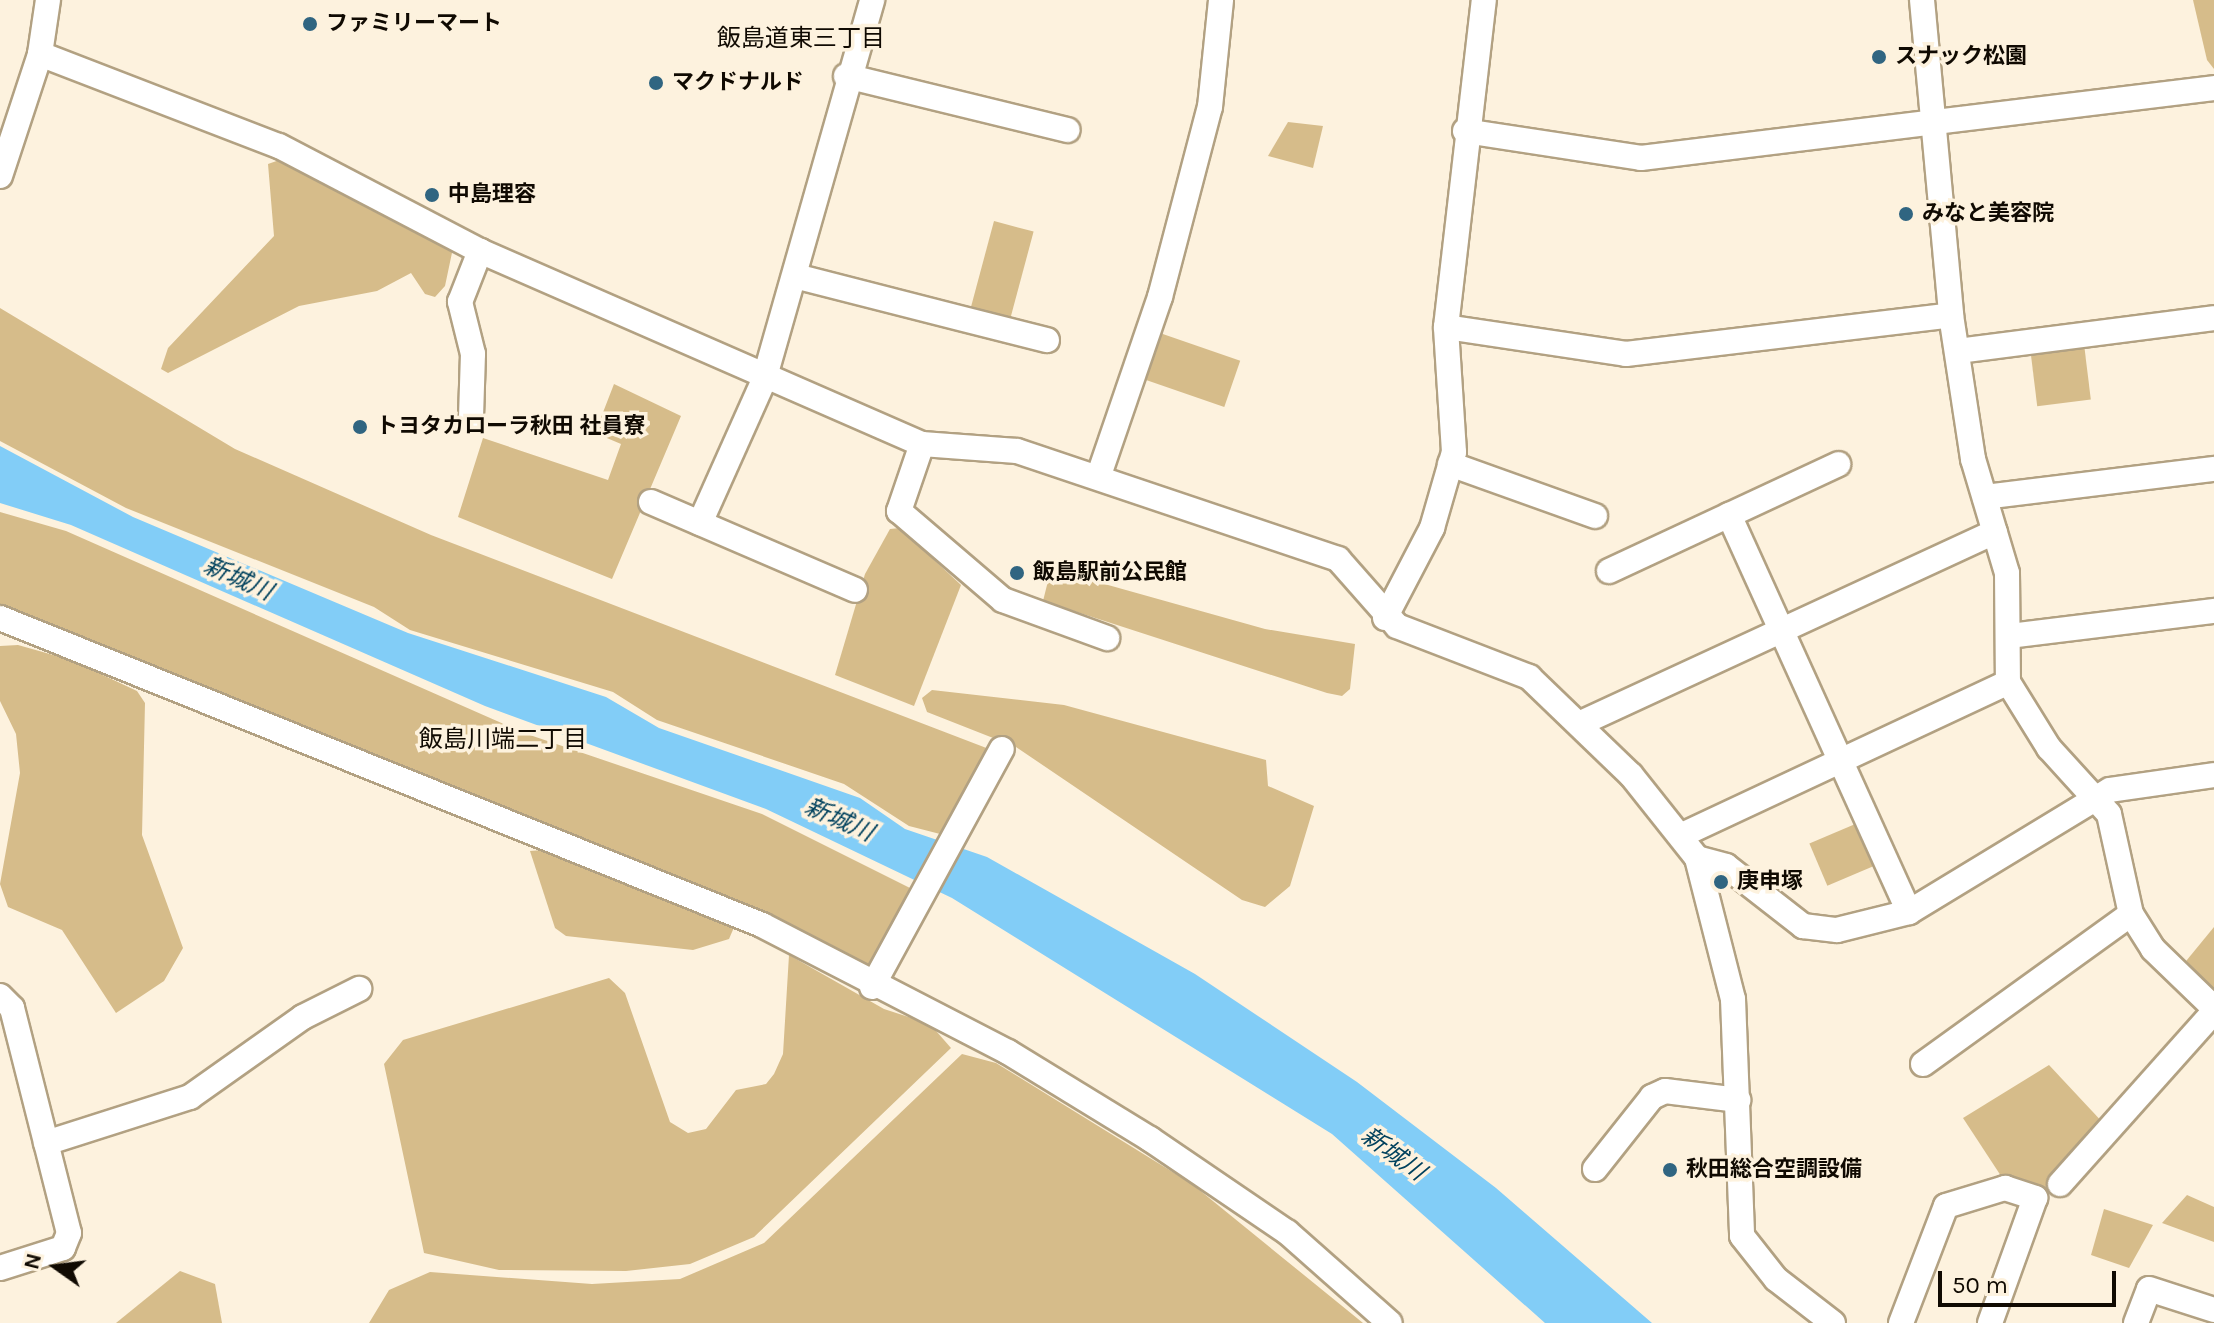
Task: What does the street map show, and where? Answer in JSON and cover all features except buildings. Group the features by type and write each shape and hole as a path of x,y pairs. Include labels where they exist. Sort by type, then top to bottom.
{"street":[{"path":"0,176 40,54 48,0"},
{"path":"700,523 764,380 795,276 846,76 872,0"},
{"path":"1099,475 1160,297 1210,107 1221,0"},
{"path":"1385,618 1432,528 1450,464 1446,327 1465,131 1484,0"},
{"path":"1922,0 1951,315 1985,497 2007,573 2010,636 2008,682 2049,748 2109,814 2131,914 2153,949 2214,1010 2060,1184"},
{"path":"40,54 279,146 480,251 764,380 922,444 1017,451 1099,475 1338,559 1353,569 1385,618 1508,664 1579,724 1682,835 1697,858 1733,999 1738,1100 1734,1182 1742,1236 1776,1279 1833,1323"},
{"path":"846,76 1067,130"},
{"path":"1465,131 1641,158 2214,88"},
{"path":"471,417 473,354 460,302 480,251"},
{"path":"795,276 1047,340"},
{"path":"1446,327 1626,354 1951,315"},
{"path":"1958,351 2214,318"},
{"path":"922,444 899,511 1003,600 1107,638"},
{"path":"1450,464 1595,516"},
{"path":"1609,571 1838,464"},
{"path":"1985,497 2214,469"},
{"path":"651,502 855,590"},
{"path":"1729,515 1909,912"},
{"path":"1579,724 1995,532"},
{"path":"2010,636 2214,611"},
{"path":"0,618 762,925 878,979 1008,1052 1150,1139 1287,1232 1390,1323"},
{"path":"1682,835 1840,757 2008,682"},
{"path":"878,979 1002,749"},
{"path":"1697,858 1726,866 1803,926 1837,930 1909,912 2095,796 2214,775"},
{"path":"1923,1064 2131,914"},
{"path":"46,1143 190,1097 303,1017 359,989"},
{"path":"0,996 12,1008 46,1143 66,1240 63,1248 0,1268"},
{"path":"1595,1169 1652,1097 1665,1091 1738,1100"},
{"path":"1901,1323 1946,1206 2005,1188 2035,1198 1990,1323"},
{"path":"2136,1323 2149,1289 2214,1310"}],"shaded area":[{"path":"2193,0 2214,0 2214,69 2207,60"},
{"path":"1288,122 1323,126 1313,168 1268,156"},
{"path":"288,157 453,248 445,286 435,297 425,294 411,273 377,291 299,306 168,373 161,369 168,348 274,236 268,164"},
{"path":"994,221 1034,232 1010,320 970,309"},
{"path":"0,308 235,449 431,535 989,749 944,835 909,826 844,784 657,720 613,692 410,630 374,607 126,508 0,441"},
{"path":"1157,332 1240,361 1224,407 1141,378"},
{"path":"2084,344 2091,400 2037,406 2030,351"},
{"path":"614,384 681,416 612,579 458,517 483,438 608,480 621,444 595,433"},
{"path":"0,512 66,531 524,733 762,814 916,891 868,976 0,605"},
{"path":"900,528 961,585 914,706 835,675 865,574 890,529"},
{"path":"1051,569 1265,629 1355,644 1350,689 1342,696 1327,693 1043,601"},
{"path":"18,645 71,660 137,691 145,703 142,835 183,948 164,981 116,1013 62,930 8,907 0,884 20,773 16,734 0,701 0,646"},
{"path":"932,690 1064,705 1266,760 1268,786 1314,806 1290,886 1265,907 1242,900 1016,747 927,712 922,698"},
{"path":"1860,822 1878,864 1827,886 1809,843"},
{"path":"543,850 735,925 729,939 693,950 566,936 555,928 530,851"},
{"path":"2214,927 2214,997 2182,966"},
{"path":"789,955 884,1009 930,1024 951,1048 754,1237 690,1264 626,1271 499,1270 424,1253 384,1064 403,1040 609,978 625,993 670,1122 688,1133 706,1129 736,1090 766,1084 774,1074 783,1054"},
{"path":"962,1054 996,1063 1192,1184 1363,1323 369,1323 389,1290 430,1272 592,1284 680,1279 764,1243"},
{"path":"2049,1065 2106,1126 2048,1189 2001,1176 1963,1118"},
{"path":"2187,1195 2214,1207 2214,1242 2162,1223"},
{"path":"2104,1209 2153,1225 2129,1268 2091,1255"},
{"path":"180,1271 215,1284 222,1323 116,1323"}],"water":[{"name":"新城川","path":"0,446 133,517 408,633 606,697 659,728 860,798 905,829 987,857 1195,974 1357,1082 1496,1188 1652,1323 1545,1323 1332,1134 952,898 766,809 485,706 71,525 0,503"}],"place":[{"name":"ファミリーマート","path":"310,24"},
{"name":"スナック松園","path":"1879,57"},
{"name":"マクドナルド","path":"656,83"},
{"name":"中島理容","path":"432,195"},
{"name":"みなと美容院","path":"1906,214"},
{"name":"トヨタカローラ秋田 社員寮","path":"360,427"},
{"name":"飯島駅前公民館","path":"1017,573"},
{"name":"庚申塚","path":"1721,882"},
{"name":"秋田総合空調設備","path":"1670,1170"}],"district":[{"name":"飯島道東三丁目","path":"801,39"},
{"name":"飯島川端二丁目","path":"503,740"}]}
